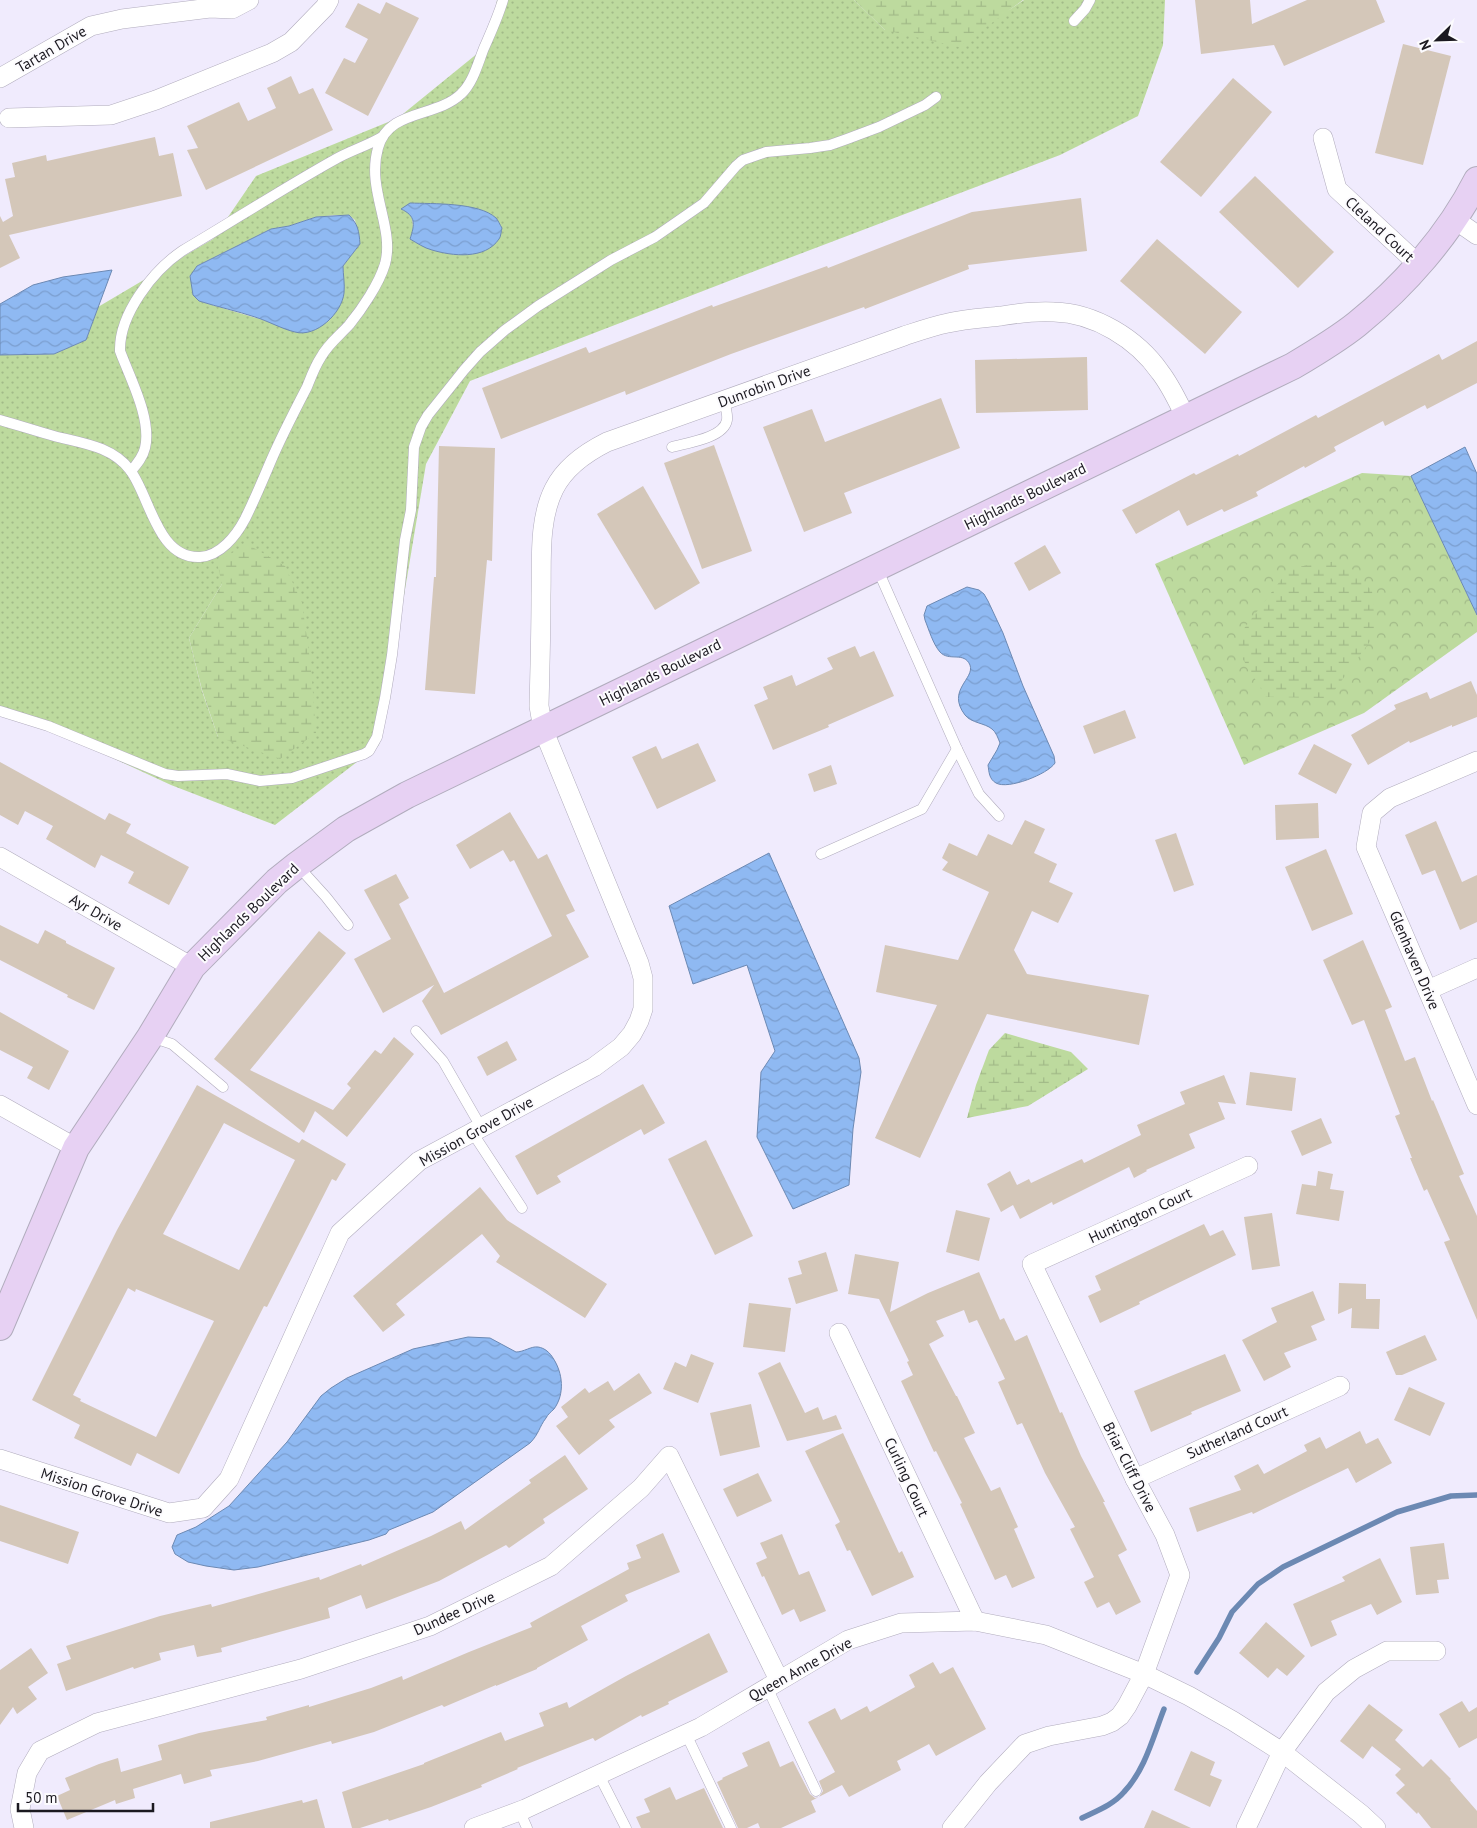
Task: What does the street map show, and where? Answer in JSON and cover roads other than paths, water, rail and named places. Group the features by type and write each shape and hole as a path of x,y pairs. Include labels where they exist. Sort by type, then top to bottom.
{"street":[{"name":"Tartan Drive","path":"0,78 91,26 209,4 232,9 249,0"},
{"path":"9,118 111,114 156,100 272,53 291,42 325,7 329,0"},
{"name":"Cleland Court","path":"1323,138 1337,188 1418,264"},
{"name":"Highlands Boulevard","path":"0,1327 76,1148 150,1037 192,967 296,864 346,829 376,811 1293,366 1334,342 1398,287 1454,219 1477,180"},
{"path":"1454,219 1477,235"},
{"name":"Dunrobin Drive","path":"543,729 539,706 542,555 546,511 553,490 561,477 570,467 594,448 904,336 948,323 1031,312 1056,312 1080,316 1101,322 1118,333 1142,352 1159,370 1172,389 1186,418"},
{"name":"Mission Grove Drive","path":"0,1460 169,1513 203,1508 229,1479 340,1233 419,1161 609,1057 621,1048 632,1034 643,1008 643,978 639,963 543,729"},
{"name":"Glenhaven Drive","path":"1477,761 1390,798 1372,813 1366,847 1477,1105"},
{"name":"Ayr Drive","path":"0,857 192,967"},
{"path":"1428,990 1477,968"},
{"path":"0,1105 76,1148"},
{"name":"Huntington Court","path":"1032,1264 1248,1166"},
{"name":"Briar Cliff Drive","path":"952,1828 988,1783 1025,1744 1049,1736 1102,1726 1120,1716 1128,1706 1144,1674 1180,1575 1166,1535 1135,1479 1032,1264"},
{"name":"Curling Court","path":"839,1333 975,1621"},
{"name":"Sutherland Court","path":"1135,1479 1340,1386"},
{"name":"Dundee Drive","path":"24,1828 20,1809 25,1782 27,1773 40,1751 96,1723 301,1669 430,1626 551,1566 641,1488 669,1456 773,1683"},
{"name":"Queen Anne Drive","path":"474,1828 523,1820 599,1775 701,1727 848,1640 901,1623 975,1621 1046,1635 1144,1674 1189,1696 1282,1752 1376,1828"},
{"path":"1246,1828 1282,1752 1326,1692 1354,1669 1387,1651 1436,1651"}],"lane":[{"path":"131,471 142,456 146,437 142,410 120,352 120,342 123,328 132,309 150,282 170,260 182,251 336,158 372,143 382,137 394,124 446,104 462,94 473,75 496,22 503,0"},
{"path":"1074,21 1090,0"},
{"path":"0,711 48,726 165,774 178,776 227,774 260,781 281,780 292,778 369,751 377,737 387,690 405,540 411,510 416,438 428,415 480,352 538,306 612,260 655,237 689,214 704,203 736,166 744,160 766,152 810,148 847,140 925,105 936,97"},
{"path":"0,420 97,447 109,453 131,471 161,534 168,543 189,556 206,556 218,550 234,538 244,521 321,356 364,305 385,265 387,252 386,233 374,170 378,146 382,137"},
{"path":"672,447 715,435 725,427 728,419 724,400"},
{"path":"877,567 956,749 979,794 999,816"},
{"path":"821,854 922,809 956,749"},
{"path":"296,864 348,925"},
{"path":"416,1030 443,1060 476,1129 522,1208"},
{"path":"150,1037 172,1044 223,1087"},
{"path":"773,1683 816,1791"},
{"path":"686,1734 732,1828"},
{"path":"599,1775 626,1828"}],"water":[{"path":"410,203 467,206 478,209 497,219 502,228 500,237 493,246 468,255 449,254 429,249 410,239 413,221 401,209"},
{"path":"349,215 358,228 360,244 343,266 344,293 342,301 333,316 319,328 303,333 295,332 255,317 199,301 193,295 190,276 197,266 271,229 289,226 316,217"},
{"path":"112,270 86,340 54,354 0,355 0,304 33,285 63,277"},
{"path":"1465,447 1477,474 1477,615 1411,476"},
{"path":"967,587 979,590 988,601 1054,756 1055,763 1045,772 1018,783 1002,785 996,783 991,777 988,765 1000,743 996,733 986,725 968,718 958,699 962,686 969,675 970,665 964,658 944,655 940,652 933,641 925,620 924,615 927,606"},
{"path":"769,853 859,1058 861,1072 853,1129 849,1185 793,1209 757,1137 761,1072 775,1051 747,965 693,984 669,906"},
{"path":"468,1337 490,1338 516,1352 533,1347 541,1348 547,1351 553,1358 561,1377 560,1397 558,1403 530,1443 433,1512 369,1540 258,1567 234,1570 188,1562 175,1554 172,1547 177,1535 196,1527 229,1506 287,1442 321,1396 331,1388 347,1378 413,1349"}],"waterway":[{"path":"1197,1672 1219,1638 1232,1612 1258,1584 1283,1567 1397,1512 1451,1496 1477,1495"},
{"path":"1082,1818 1115,1801 1138,1774 1164,1709"}]}
